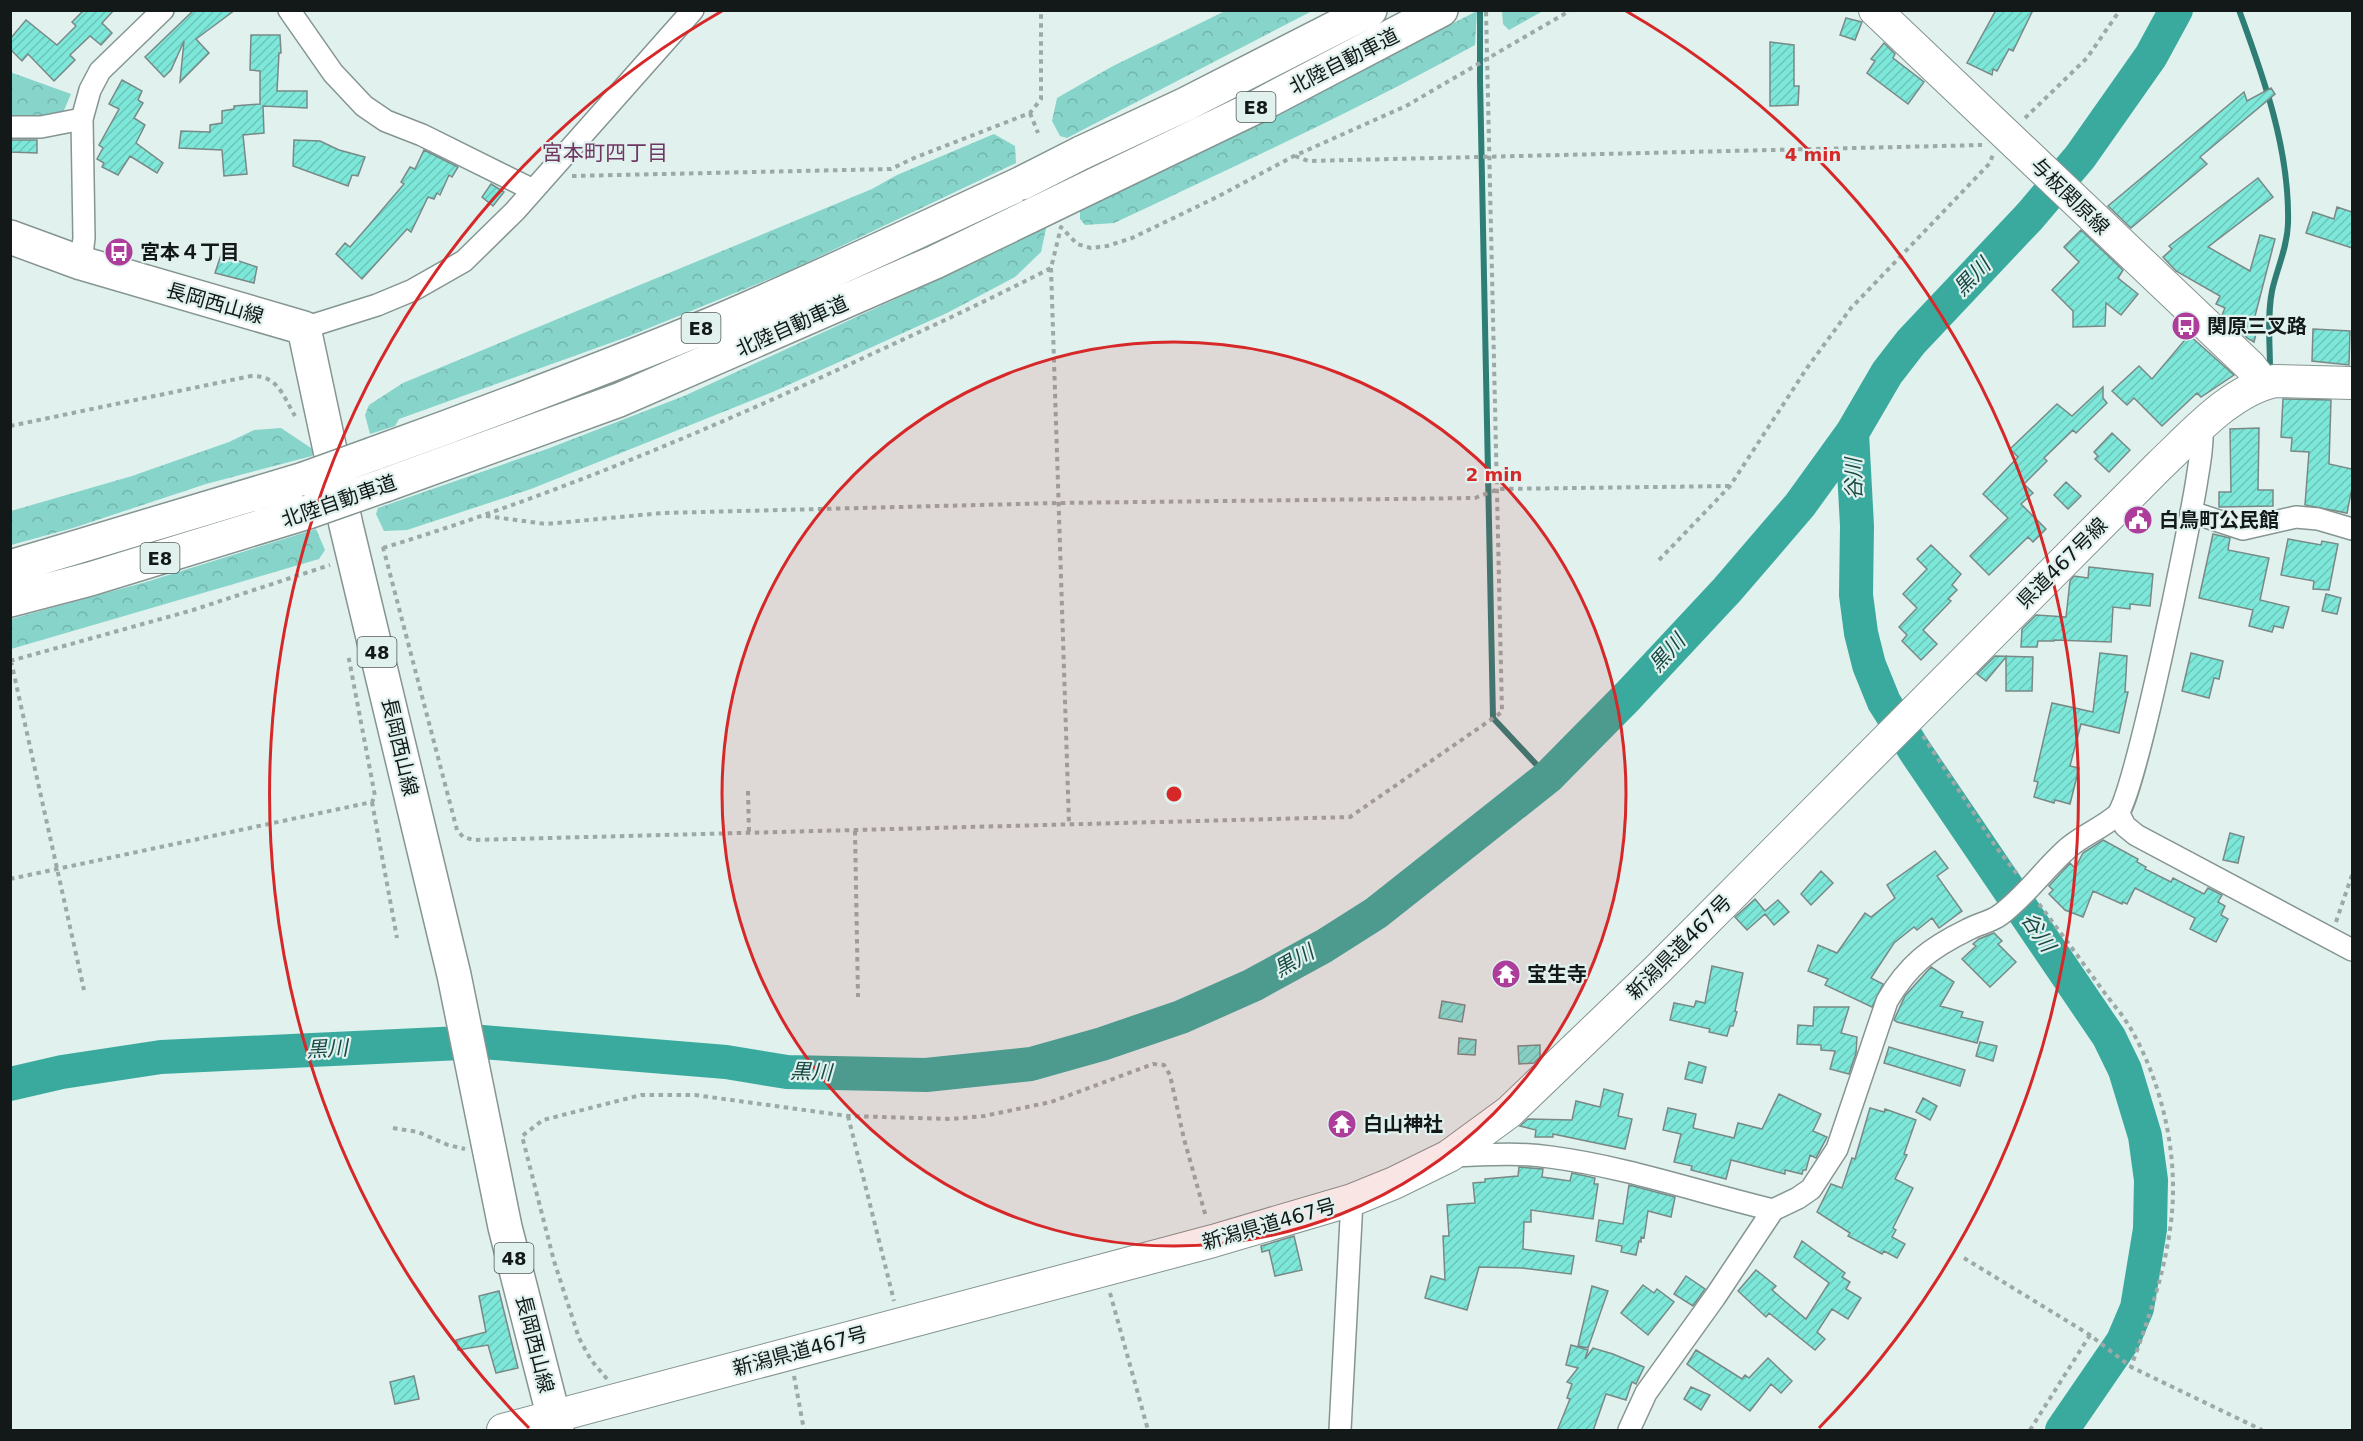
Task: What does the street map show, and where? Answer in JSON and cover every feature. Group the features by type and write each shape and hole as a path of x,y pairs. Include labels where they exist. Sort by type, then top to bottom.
{"main road":[{"name":"北陸自動車道","path":"10,567 304,479 489,413 714,323 1022,183 1186,104 1370,10"},
{"name":"与板関原線","path":"1875,10 2007,141 2088,213 2250,366 2263,383"},
{"name":"北陸自動車道","path":"10,600 90,579 308,512 619,400 925,267 1260,105 1428,17"},
{"name":"長岡西山線","path":"10,237 81,264 304,328 326,435 454,975 506,1227 555,1424"},
{"name":"県道467号線","path":"1884,743 2202,425 2244,393 2263,383 2276,381 2352,383"},
{"name":"新潟県道467号","path":"503,1431 555,1424 626,1399 1213,1241 1352,1200 1394,1183 1449,1156 1509,1112 1657,970 1884,743"}],"street":[{"path":"81,264 84,238 82,119 90,90 100,71 163,10"},
{"path":"289,10 333,73 364,106 386,120 539,183"},
{"path":"304,328 377,305 413,290 464,261 482,245 539,183 693,10"},
{"path":"10,127 41,127 82,119"},
{"path":"1629,1431 1646,1393 1715,1297 1773,1210 1811,1189 1837,1149 1887,1001 1898,982 1918,959 1943,942 1998,916 2029,890 2068,848 2120,813 2149,710 2191,512 2203,442 2202,425"},
{"path":"2191,512 2243,529 2296,517 2318,519 2352,529"},
{"path":"2120,813 2126,826 2136,835 2352,950"},
{"path":"1449,1156 1514,1154 1550,1156 1627,1170 1773,1210"},
{"path":"1340,1431 1352,1200"}],"path":[{"path":"539,183 593,177 891,170 914,158 1030,113 1041,99 1041,10"},
{"path":"357,560 457,830 463,837 474,840 1350,817 1502,712 1486,10"},
{"path":"1069,824 1051,268 1061,227 1077,244 1091,248 1107,246 1132,238 1217,197 1294,156 1406,106 1571,10"},
{"path":"1659,560 1730,486 1807,368 1851,308 2087,58 2120,10"},
{"path":"1030,113 1038,134"},
{"path":"1294,156 1308,161 2007,141"},
{"path":"84,990 11,661 183,613 332,564 357,560 484,515 624,462 806,385 991,299 1051,268"},
{"path":"10,426 264,375 274,381 296,417 326,435"},
{"path":"484,515 546,524 662,513 1058,503 1475,498 1498,489 1730,486"},
{"path":"347,644 375,796 372,801 397,938"},
{"path":"1910,716 1996,847 2130,1028 2152,1071 2165,1120 2172,1174 2171,1221 2164,1264 2150,1315 2131,1367"},
{"path":"748,791 748,833"},
{"path":"10,879 372,801"},
{"path":"855,831 858,997"},
{"path":"2328,939 2340,914 2352,875"},
{"path":"517,1139 543,1120 640,1095 695,1095 848,1116 951,1119 984,1116 1050,1102 1153,1064 1164,1065 1170,1075 1184,1139 1213,1241"},
{"path":"848,1116 900,1324"},
{"path":"393,1128 418,1132 466,1150"},
{"path":"522,1136 554,1262 579,1338 591,1360 626,1399"},
{"path":"1964,1258 2090,1335 2131,1367 2262,1431"},
{"path":"1103,1269 1148,1431"},
{"path":"2030,1431 2090,1335"},
{"path":"790,1355 804,1431"}],"green space":[{"path":"1502,10 1543,11 1509,30 1503,24"},
{"path":"1225,11 1312,11 1067,138 1060,136 1052,121 1057,98 1113,66"},
{"path":"1477,11 1475,45 1431,69 1296,137 1114,223 1085,225 1080,219 1080,208 1297,103"},
{"path":"10,72 71,94 59,122 11,122"},
{"path":"994,134 1015,146 1016,163 789,271 627,337 399,419 395,426 370,434 365,415 369,405 403,383 872,189 897,175"},
{"path":"1047,224 1041,252 1015,277 947,313 775,391 531,489 407,530 384,531 376,514 378,508 547,449 684,396 972,264"},
{"path":"281,428 314,450 312,456 206,484 73,528 11,545 11,511 132,476 229,442 254,430"},
{"path":"316,529 325,550 319,559 11,649 11,619 146,582"}],"building":[{"path":"84,10 114,10 102,23 112,33 101,45 90,36 70,55 75,60 54,81 28,54 22,61 10,49 10,39 26,20 57,45 76,26 72,22"},
{"path":"194,10 235,10 196,39 209,53 180,82 184,41 171,70 164,77 145,57"},
{"path":"1996,10 2033,10 2013,51 2009,49 1997,71 1993,69 1992,75 1967,63"},
{"path":"1846,18 1862,22 1855,40 1840,35"},
{"path":"251,35 280,35 281,53 279,53 277,91 307,91 307,108 263,106 264,133 243,135 247,174 224,176 222,150 179,148 181,131 210,132 210,125 222,123 222,111 234,109 234,106 260,104 260,71 250,70"},
{"path":"1770,42 1794,45 1794,86 1799,86 1798,105 1770,106"},
{"path":"1884,43 1895,54 1893,58 1924,82 1908,104 1867,73 1875,61 1871,59"},
{"path":"122,80 142,91 138,100 143,103 134,118 145,125 136,143 163,163 157,173 130,156 118,175 102,167 104,163 97,159 103,148 99,145 119,109 109,104"},
{"path":"2271,88 2275,94 2200,157 2207,164 2131,228 2108,206 2244,92 2247,101"},
{"path":"10,140 37,140 37,153 10,152"},
{"path":"294,140 320,141 339,150 365,157 358,176 352,175 348,186 293,166"},
{"path":"424,150 458,167 452,177 449,175 440,195 437,193 434,199 428,197 411,232 407,229 362,279 336,254 345,243 350,247 404,184 401,182 410,167 415,169"},
{"path":"2258,178 2273,197 2208,247 2250,271 2260,235 2275,239 2255,316 2260,318 2254,342 2222,315 2225,308 2216,304 2220,296 2176,271 2163,257 2172,249 2169,246"},
{"path":"491,184 504,192 493,206 482,197"},
{"path":"2337,207 2352,212 2352,248 2306,233 2313,212 2334,219"},
{"path":"2081,230 2123,270 2118,278 2138,294 2121,315 2106,303 2105,326 2073,327 2073,311 2052,290 2079,262 2064,247"},
{"path":"221,255 257,267 254,283 215,273"},
{"path":"2313,329 2350,331 2349,365 2312,361"},
{"path":"2189,335 2234,375 2201,397 2197,393 2162,426 2134,398 2127,405 2112,391 2139,366 2152,379"},
{"path":"2103,387 2103,398 2107,403 2076,433 2073,430 2044,458 2047,461 2024,484 2033,493 2021,504 2046,529 2033,542 2028,537 1989,575 1970,556 2008,518 1983,494 2018,457 2010,449 2057,404 2072,416"},
{"path":"2283,399 2331,400 2329,464 2352,469 2352,488 2347,513 2305,505 2309,452 2291,451 2292,438 2281,437"},
{"path":"2259,428 2258,490 2273,490 2273,506 2219,507 2219,492 2231,492 2230,429"},
{"path":"2112,433 2130,450 2109,472 2095,459 2098,456 2094,452"},
{"path":"2066,482 2081,496 2068,509 2054,495"},
{"path":"2213,534 2230,538 2228,550 2269,558 2260,600 2289,607 2283,628 2274,626 2272,632 2249,626 2253,610 2199,598"},
{"path":"2288,539 2321,545 2322,541 2338,544 2329,590 2313,589 2314,581 2281,575"},
{"path":"1931,545 1961,574 1952,585 1957,590 1948,599 1951,601 1923,630 1937,644 1921,660 1902,641 1907,635 1899,627 1917,608 1903,594 1927,569 1917,559"},
{"path":"2089,567 2153,574 2150,606 2130,604 2130,609 2113,607 2111,642 2054,640 2038,641 2037,647 2021,647 2022,629 2036,615 2066,617 2070,581 2074,576 2088,578"},
{"path":"2326,594 2341,598 2337,614 2322,611"},
{"path":"2100,653 2127,656 2125,692 2128,692 2119,733 2081,724 2070,766 2079,768 2070,804 2055,800 2054,803 2034,797 2038,782 2034,781 2052,703 2093,712"},
{"path":"2191,653 2223,661 2219,679 2214,678 2209,698 2182,691"},
{"path":"1995,656 2033,657 2032,691 2006,691 2006,657 1986,681 1977,674"},
{"path":"2230,833 2244,837 2238,863 2223,860"},
{"path":"2103,840 2138,859 2137,862 2146,867 2145,869 2171,882 2173,878 2204,894 2208,888 2222,895 2218,902 2225,906 2221,915 2228,919 2216,942 2190,929 2195,918 2135,888 2127,904 2093,891 2083,917 2065,910 2049,894 2053,890 2049,886 2070,863 2075,868 2083,853"},
{"path":"1935,851 1948,868 1937,876 1962,911 1939,928 1932,918 1917,930 1914,927 1894,943 1871,978 1883,984 1872,1007 1825,985 1828,979 1808,971 1818,945 1837,953 1865,913 1871,917 1895,898 1887,885"},
{"path":"1821,871 1833,883 1811,905 1801,894"},
{"path":"1755,899 1765,911 1778,900 1789,912 1774,925 1765,914 1747,930 1735,917"},
{"path":"1994,933 2002,941 1998,944 2016,962 1990,987 1962,959 1976,946 1973,944 1979,939"},
{"path":"1712,966 1743,973 1735,1011 1737,1012 1727,1036 1709,1032 1710,1029 1670,1020 1674,1003 1694,1007 1696,1001 1705,1003"},
{"path":"1931,967 1954,982 1940,1006 1963,1012 1961,1017 1983,1022 1977,1043 1894,1020 1905,996"},
{"path":"1442,1001 1465,1005 1462,1022 1439,1018"},
{"path":"1814,1007 1849,1007 1841,1033 1857,1037 1856,1053 1849,1074 1830,1069 1835,1051 1821,1050 1821,1045 1797,1044 1798,1025 1813,1026"},
{"path":"1459,1038 1476,1040 1475,1055 1458,1054"},
{"path":"1980,1042 1997,1046 1993,1061 1976,1056"},
{"path":"1540,1045 1540,1057 1534,1063 1519,1064 1518,1046"},
{"path":"1889,1047 1965,1070 1960,1086 1884,1063"},
{"path":"1689,1062 1706,1067 1702,1083 1685,1079"},
{"path":"1604,1089 1623,1094 1618,1116 1632,1119 1625,1149 1553,1134 1553,1137 1535,1137 1536,1130 1520,1126 1528,1119 1572,1120 1576,1101 1600,1107"},
{"path":"1779,1094 1821,1114 1813,1131 1827,1137 1816,1158 1810,1155 1806,1170 1803,1170 1802,1174 1785,1170 1785,1174 1731,1160 1726,1179 1691,1170 1692,1166 1674,1162 1681,1134 1663,1130 1668,1108 1696,1114 1693,1128 1734,1138 1738,1123 1762,1129"},
{"path":"1923,1098 1937,1106 1930,1120 1916,1112"},
{"path":"1870,1108 1884,1112 1885,1109 1916,1120 1904,1154 1907,1155 1895,1179 1913,1188 1893,1228 1896,1230 1892,1237 1905,1244 1897,1258 1884,1251 1882,1254 1848,1236 1850,1233 1817,1212 1831,1184 1842,1188 1852,1158 1855,1159"},
{"path":"1519,1167 1543,1169 1542,1177 1570,1181 1572,1173 1595,1178 1594,1184 1598,1184 1593,1219 1531,1210 1531,1222 1524,1222 1523,1249 1574,1256 1571,1274 1522,1268 1479,1267 1467,1310 1425,1298 1431,1276 1445,1280 1443,1236 1449,1236 1447,1205 1475,1203 1473,1183 1485,1182 1485,1179 1518,1176"},
{"path":"1629,1185 1675,1197 1671,1217 1648,1211 1644,1238 1641,1237 1641,1242 1639,1241 1636,1255 1621,1252 1622,1246 1596,1241 1599,1220 1623,1224"},
{"path":"1294,1236 1302,1270 1275,1276 1269,1250 1262,1252 1261,1246"},
{"path":"1802,1241 1845,1273 1842,1277 1850,1282 1846,1289 1861,1298 1848,1319 1832,1309 1817,1332 1825,1339 1815,1350 1769,1313 1766,1317 1738,1291 1756,1270 1776,1286 1772,1290 1806,1319 1829,1283 1794,1257"},
{"path":"1686,1276 1705,1289 1693,1306 1674,1294"},
{"path":"1643,1285 1654,1293 1657,1289 1674,1302 1648,1335 1621,1313"},
{"path":"1592,1286 1608,1291 1588,1348 1578,1346"},
{"path":"499,1291 518,1368 496,1373 488,1345 458,1350 456,1340 486,1332 479,1296"},
{"path":"1571,1345 1588,1350 1585,1359 1593,1348 1644,1367 1636,1384 1632,1382 1626,1400 1606,1394 1593,1431 1557,1431 1570,1399 1567,1398 1572,1384 1567,1382 1578,1368 1566,1365"},
{"path":"1696,1350 1742,1379 1745,1375 1749,1378 1768,1358 1792,1381 1781,1393 1771,1384 1750,1411 1687,1364"},
{"path":"414,1376 419,1399 395,1404 390,1382"},
{"path":"1691,1387 1710,1395 1701,1410 1684,1399"}],"waterway":[{"path":"1480,10 1493,718 1548,777"},
{"name":"黒川","path":"10,1084 62,1072 161,1057 482,1042 726,1062 787,1072 926,1075 1031,1064 1102,1044 1181,1017 1253,985 1324,946 1376,913 1548,777 1628,696 1727,590 1800,505 1852,433 1887,373 1911,342 2030,216 2080,157 2151,56 2176,10"},
{"path":"2239,10 2274,115 2285,169 2288,224 2284,250 2270,301 2270,369"},
{"name":"谷川","path":"1852,433 1857,526 1856,595 1861,633 1869,665 1884,702 2109,1037 2125,1070 2145,1136 2151,1180 2150,1229 2137,1308 2123,1341 2062,1430"}],"place":[{"name":"宮本４丁目","path":"119,252"},
{"name":"関原三叉路","path":"2186,326"},
{"name":"白鳥町公民館","path":"2138,520"},
{"name":"宝生寺","path":"1506,974"},
{"name":"白山神社","path":"1342,1124"}],"district":[{"name":"宮本町四丁目","path":"605,153"}]}
